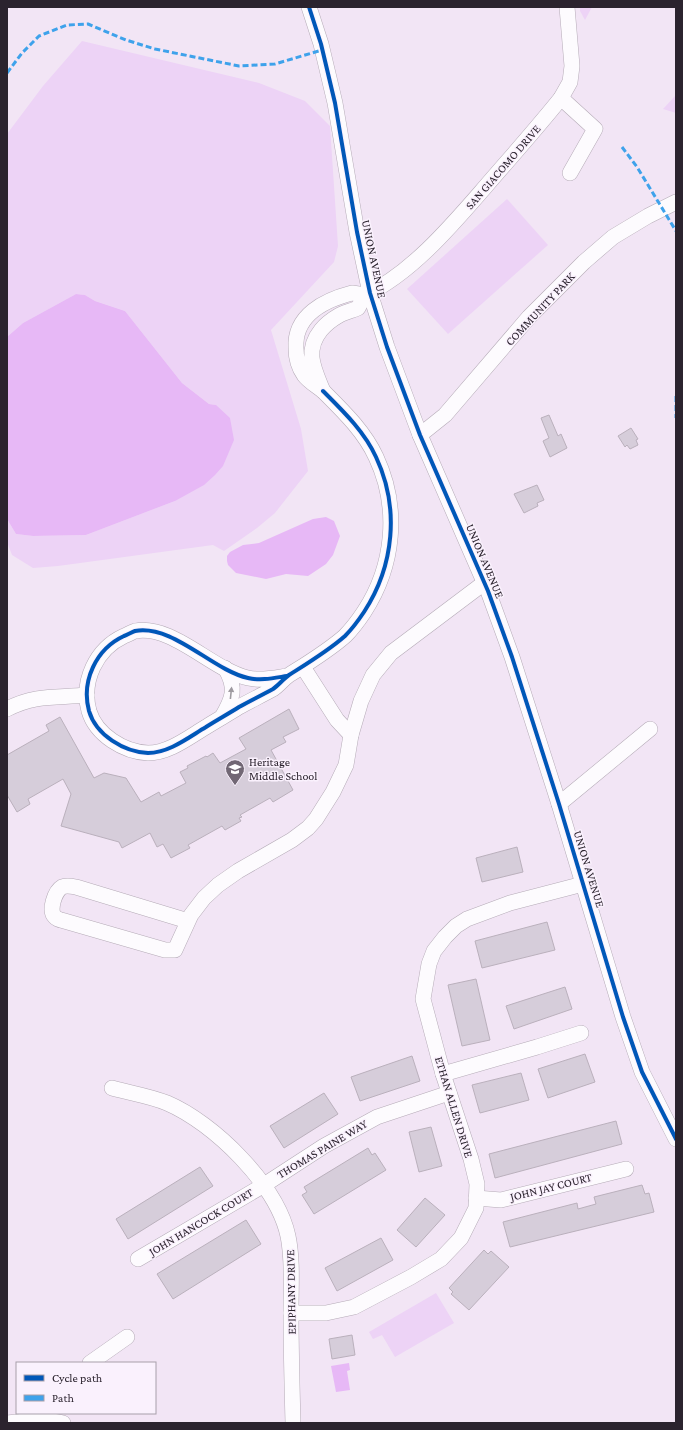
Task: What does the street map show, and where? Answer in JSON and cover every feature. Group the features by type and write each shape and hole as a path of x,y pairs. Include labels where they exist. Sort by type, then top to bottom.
{"street":[{"name":"UNION AVENUE","path":"309,7 321,44 335,103 367,294 420,435 484,584 512,657 559,804 623,1018 642,1072 676,1139"},
{"name":"SAN GIACOMO DRIVE","path":"367,294 407,268 430,247 473,201 561,98 570,82 572,66 567,7"},
{"path":"561,98 595,128 570,172"},
{"name":"COMMUNITY PARK","path":"420,435 445,415 529,317 584,262 613,237 648,216 676,202"},
{"path":"286,676 275,688 164,751 151,753 139,752 128,749 111,741 99,729 89,712 87,692 90,672 100,654 113,641 135,631 153,631 172,638 234,673 248,678 266,680 286,676 303,667 328,650 346,635 358,622 382,578 389,551 389,503 386,487 376,457 367,440 356,425 323,391 304,375 296,358 296,342 301,325 309,314 322,304 336,297 352,293 367,294"},
{"path":"188,921 76,887 67,886 57,892 52,906 52,912 55,918 170,951 175,950 188,921 204,898 218,884 292,840 308,828 316,819 333,792 346,765 351,734 360,701 373,674 391,653 484,584"},
{"path":"303,667 337,720 351,734"},
{"path":"222,717 230,703 233,690 231,678 225,668"},
{"path":"7,709 22,702 44,697 87,695"},
{"path":"559,804 650,729"},
{"name":"ETHAN ALLEN DRIVE","path":"291,1313 326,1313 354,1307 411,1277 441,1259 461,1238 476,1208 477,1184 471,1159 443,1074 423,999 426,978 434,951 456,926 467,919 510,903 583,884"},
{"path":"443,1074 581,1033"},
{"name":"EPIPHANY DRIVE","path":"112,1088 166,1103 192,1116 221,1139 250,1168 264,1185 283,1220 288,1234 292,1265 291,1313 293,1423"},
{"name":"THOMAS PAINE WAY","path":"264,1185 324,1146 377,1117 449,1093"},
{"name":"JOHN JAY COURT","path":"476,1198 501,1200 626,1169"},
{"name":"JOHN HANCOCK COURT","path":"138,1260 264,1185"},
{"path":"91,1362 127,1337"},
{"path":"8,1423 27,1420 59,1419"}],"shaded area":[{"path":"580,7 592,7 585,20 580,11"},
{"path":"82,41 259,83 305,101 330,126 338,246 334,262 271,330 301,429 308,471 275,513 257,528 224,551 213,545 33,568 12,555 7,542 7,519 16,534 33,536 86,535 175,501 216,405 209,404 182,383 125,311 95,301 85,295 76,294 23,323 7,337 7,134 43,86"},
{"path":"676,95 676,113 663,109"},
{"path":"507,199 548,245 448,334 407,289"},
{"path":"76,294 85,295 95,301 125,311 182,383 209,404 216,405 230,418 234,440 223,466 215,475 204,485 175,501 86,535 33,536 16,534 7,519 7,337 23,323"},
{"path":"326,517 334,521 340,536 333,555 326,564 308,576 286,574 266,579 236,573 228,565 227,556 230,552 243,545 259,543 313,519"},
{"path":"436,1293 454,1323 395,1357 382,1335 373,1339 369,1332"},
{"path":"349,1363 350,1370 347,1371 350,1390 336,1392 331,1366"}],"building":[{"path":"549,415 558,436 561,434 567,448 550,457 543,441 549,438 541,418"},
{"path":"631,428 638,439 636,440 638,445 630,449 627,445 625,447 618,436"},
{"path":"537,485 544,500 537,503 538,506 524,513 514,494"},
{"path":"289,709 299,729 283,737 286,742 271,750 293,790 273,802 270,798 240,815 242,817 239,818 241,821 225,830 222,826 188,845 190,848 171,858 163,844 157,847 150,833 122,848 119,842 61,826 71,794 63,779 28,799 30,804 17,812 7,795 7,755 49,731 46,725 60,717 94,778 104,773 126,778 141,802 159,792 161,796 186,783 180,772 188,768 187,766 206,756 207,757 213,753 220,763 246,749 239,738"},
{"path":"517,847 523,872 482,882 476,858"},
{"path":"547,922 555,950 482,968 475,941"},
{"path":"476,979 490,1040 462,1046 448,985"},
{"path":"565,987 572,1009 514,1029 506,1006"},
{"path":"585,1054 595,1082 548,1098 538,1069"},
{"path":"412,1056 420,1081 360,1101 351,1077"},
{"path":"521,1073 529,1100 480,1113 472,1085"},
{"path":"324,1093 338,1114 284,1148 270,1126"},
{"path":"616,1121 622,1144 495,1178 489,1154"},
{"path":"431,1127 442,1166 419,1172 409,1132"},
{"path":"368,1148 372,1155 375,1153 386,1170 314,1214 302,1195 307,1192 304,1187"},
{"path":"200,1167 213,1186 128,1239 116,1219"},
{"path":"642,1185 645,1194 649,1193 654,1212 510,1247 503,1222 577,1203 578,1209 596,1204 594,1197"},
{"path":"425,1198 445,1215 416,1247 397,1230"},
{"path":"246,1220 261,1244 173,1299 157,1274"},
{"path":"381,1238 393,1260 337,1291 325,1268"},
{"path":"484,1250 488,1254 491,1251 509,1267 469,1310 451,1294 453,1292 449,1288"},
{"path":"352,1335 355,1355 332,1359 329,1339"}],"marked path":[{"path":"7,73 22,53 39,36 67,25 88,24 126,40 155,49 239,66 275,64 322,50"},
{"path":"622,147 637,167 676,231"},
{"path":"676,396 676,418"}],"cycle path":[{"path":"309,7 321,44 335,103 357,232 370,293 387,347 420,435 488,591 512,657 559,804 623,1017 642,1072 676,1139"},
{"path":"287,676 263,679 248,678 220,666 164,634 149,631 135,631 114,642 99,658 93,667 89,678 87,700 89,711 93,720 104,735 112,741 121,746 139,752 148,753 164,750 178,744 239,707 273,689 289,675 318,657 345,636 355,625 374,594 382,576 387,556 391,516 384,476 376,457 359,430 323,391"}],"place":[{"name":"Heritage Middle School","path":"235,786"}]}
